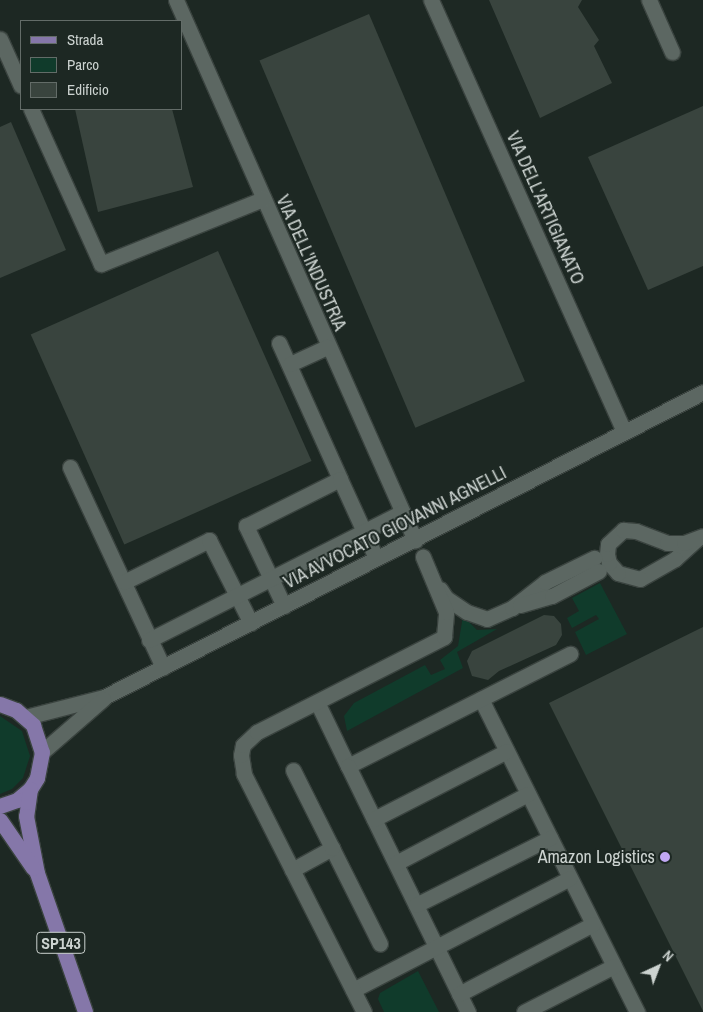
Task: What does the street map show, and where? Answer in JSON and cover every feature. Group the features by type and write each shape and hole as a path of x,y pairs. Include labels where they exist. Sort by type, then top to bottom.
{"main road":[{"path":"0,704 26,717 37,733 42,752 37,778 30,789 17,800 0,806"},
{"name":"SP143","path":"30,789 26,816 37,873 85,1012"},
{"name":"SP143","path":"0,820 37,873"}],"street":[{"name":"VIA DELL'INDUSTRIA","path":"176,0 327,347 415,540"},
{"name":"VIA DELL'ARTIGIANATO","path":"431,0 624,432"},
{"path":"649,0 672,52"},
{"path":"0,39 20,84"},
{"path":"31,110 101,264 263,199"},
{"path":"279,343 376,558"},
{"path":"290,364 327,347"},
{"name":"VIA AVVOCATO GIOVANNI AGNELLI","path":"26,717 104,697 703,392"},
{"path":"70,466 163,667"},
{"path":"284,606 246,526 340,479"},
{"path":"149,640 402,512"},
{"path":"623,530 636,531 667,543 700,537 675,559 640,579 618,573 609,562 607,554 608,544 623,530"},
{"path":"124,582 209,540 251,623"},
{"path":"364,1012 244,774 241,755 243,745 257,732 444,637 446,612 423,557"},
{"path":"430,575 446,598 468,612 487,619 512,608 545,582 596,565"},
{"path":"348,766 570,654"},
{"name":"VIA AVVOCATO GIOVANNI AGNELLI","path":"42,752 104,697"},
{"path":"481,699 594,924 635,1011"},
{"path":"317,702 468,1012"},
{"path":"374,819 507,751"},
{"path":"293,770 380,944"},
{"path":"396,863 528,794"},
{"path":"416,905 550,838"},
{"path":"292,870 332,848"},
{"path":"353,990 437,949 570,878"},
{"path":"459,994 594,924"},
{"path":"524,1012 614,966"}],"green space":[{"path":"600,583 627,634 586,655 575,632 599,619 596,615 572,628 567,618 579,611 572,598"},
{"path":"463,616 477,630 497,629 457,652 463,668 347,731 344,716 354,703 425,665 431,675 445,669 440,660 458,646"},
{"path":"0,716 22,731 30,756 23,778 12,789 0,794"},
{"path":"418,971 439,1012 384,1012 378,999 380,993"}],"building":[{"path":"489,0 582,0 578,7 599,40 594,46 612,83 540,118"},
{"path":"369,14 525,381 415,428 259,60"},
{"path":"703,106 703,266 648,290 588,157"},
{"path":"75,110 172,110 193,187 98,212"},
{"path":"11,122 66,250 0,278 0,127"},
{"path":"218,251 312,461 124,544 31,334"},
{"path":"544,615 554,616 561,624 562,635 556,645 499,671 488,680 472,676 467,661 472,651"},
{"name":"Amazon Logistics","path":"703,627 703,1011 549,703"}],"place":[{"name":"Amazon Logistics","path":"665,857"}]}
